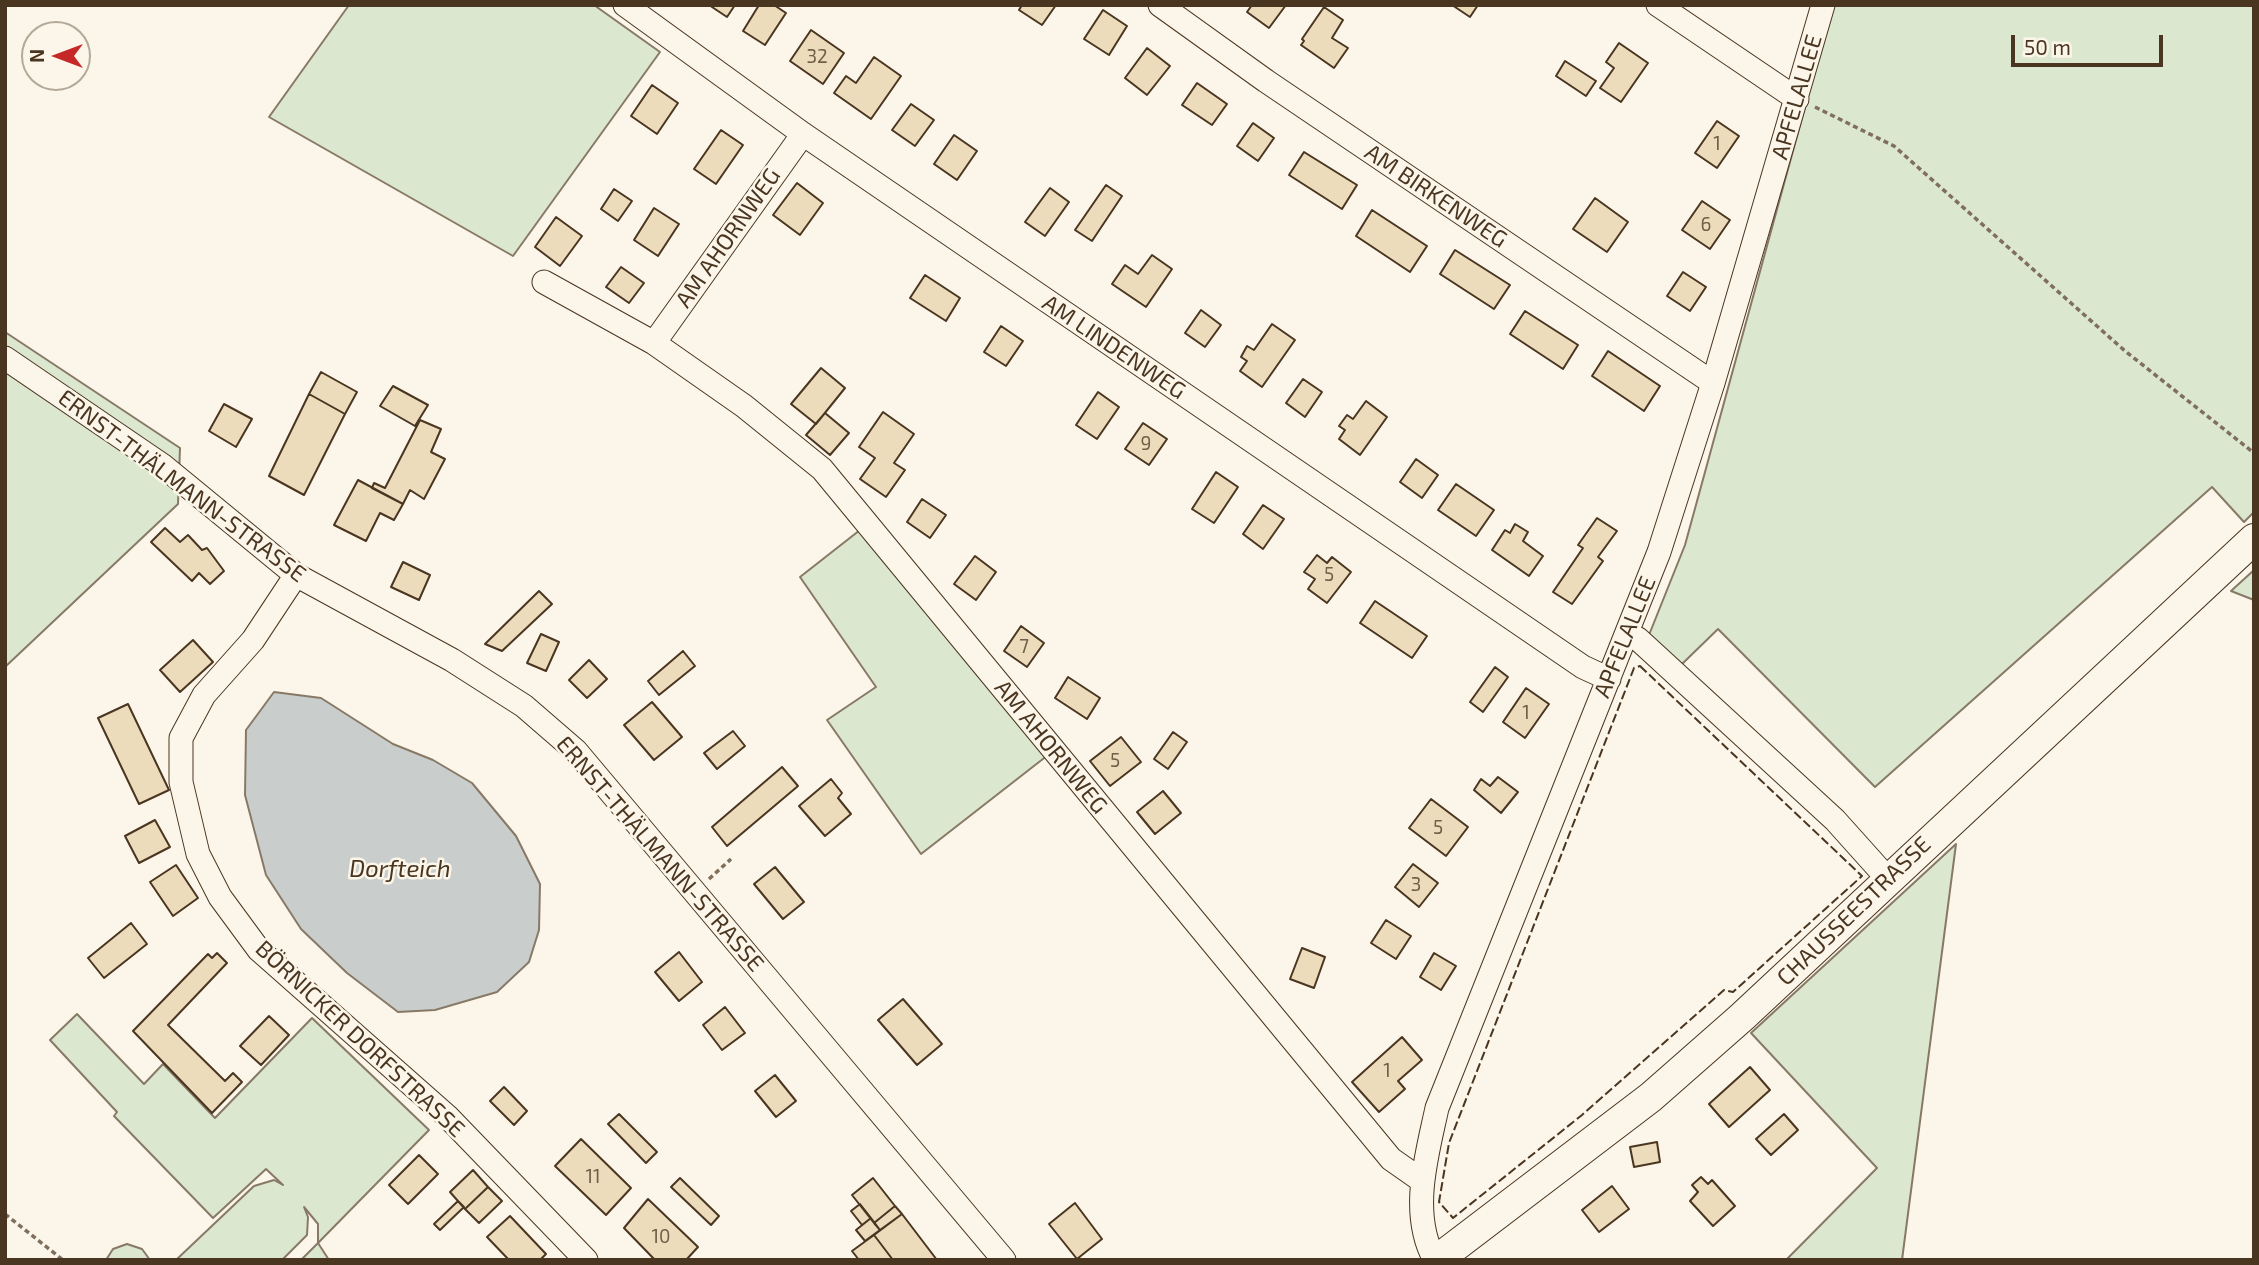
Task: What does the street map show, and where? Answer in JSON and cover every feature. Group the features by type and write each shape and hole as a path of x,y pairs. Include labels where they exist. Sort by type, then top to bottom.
{"main road":[{"name":"CHAUSSEESTRASSE","path":"1436,1260 1651,1097 1742,1017 1887,878 2254,540"}],"street":[{"name":"AM LINDENWEG","path":"625,5 803,134 1583,667 1609,679"},
{"name":"AM BIRKENWEG","path":"1160,5 1713,383"},
{"path":"1658,5 1797,99"},
{"name":"APFELALLEE","path":"1436,1260 1426,1245 1421,1180 1437,1108 1659,552 1713,383 1823,5"},
{"name":"AM AHORNWEG","path":"654,343 803,134"},
{"name":"AM AHORNWEG","path":"544,282 654,343 744,406 822,469 1391,1158 1421,1180"},
{"name":"ERNST-THÄLMANN-STRASSE","path":"5,358 162,465 296,575 460,666 524,706 576,751 1004,1260"},
{"name":"BÖRNICKER DORFSTRASSE","path":"296,575 253,640 204,695 181,738 181,782 198,854 220,897 259,950 447,1116 586,1260"},
{"path":"1627,634 1638,639 1835,820 1887,878"}],"path":[{"path":"1797,99 1894,146 2125,351 2254,453"},
{"path":"707,880 731,859"},
{"path":"5,1214 62,1260"}],"green space":[{"path":"349,5 594,5 660,52 513,256 269,117"},
{"path":"1833,5 2254,5 2254,512 2244,522 2212,487 1875,787 1718,629 1681,665 1649,635 1685,545"},
{"path":"5,332 180,448 178,504 5,667"},
{"path":"860,530 1048,755 921,854 827,720 876,687 800,577"},
{"path":"2254,570 2254,600 2231,591"},
{"path":"1956,844 1902,1260 1786,1260 1877,1168 1751,1033"},
{"path":"77,1014 144,1084 163,1064 215,1118 312,1018 429,1130 318,1243 318,1224 304,1207 308,1217 307,1235 282,1260 176,1260 254,1186 274,1180 283,1185 266,1169 213,1218 114,1116 117,1112 50,1040"},
{"path":"318,1243 329,1260 301,1260"},
{"path":"127,1244 142,1249 150,1260 106,1260 113,1249"}],"water":[{"name":"Dorfteich","path":"274,692 321,698 393,744 433,760 472,783 516,836 540,884 539,930 529,962 497,992 435,1010 398,1012 347,973 301,929 266,875 245,795 246,730"}],"building":[{"path":"709,5 735,5 727,17"},
{"path":"759,5 774,5 786,13 765,45 743,31"},
{"path":"1022,5 1056,5 1042,25 1019,10"},
{"path":"1252,5 1286,5 1269,28 1247,12"},
{"path":"1452,5 1478,5 1470,17"},
{"path":"1324,7 1343,20 1332,38 1348,48 1334,68 1301,45 1304,41 1302,39"},
{"path":"1103,10 1127,26 1109,55 1084,39"},
{"path":"811,30 844,53 823,84 790,61"},
{"path":"1619,43 1648,63 1621,102 1600,88 1614,68 1606,62"},
{"path":"1147,48 1170,66 1147,95 1125,78"},
{"path":"874,57 901,76 871,119 834,93 846,76 856,83"},
{"path":"1565,61 1596,81 1586,96 1556,76"},
{"path":"1197,83 1227,104 1212,125 1182,105"},
{"path":"652,85 678,103 657,134 631,116"},
{"path":"911,104 934,120 915,146 892,130"},
{"path":"1717,121 1739,136 1717,168 1695,153"},
{"path":"1253,123 1274,138 1258,161 1237,146"},
{"path":"721,130 743,145 716,184 694,169"},
{"path":"954,135 977,151 957,180 934,164"},
{"path":"1304,152 1357,185 1342,209 1289,175"},
{"path":"797,183 823,203 800,235 773,215"},
{"path":"1106,185 1122,196 1092,241 1075,230"},
{"path":"1050,188 1069,202 1045,236 1025,222"},
{"path":"614,189 632,201 618,221 601,209"},
{"path":"1595,198 1628,222 1607,252 1573,229"},
{"path":"1702,201 1730,220 1710,249 1682,230"},
{"path":"654,208 679,224 658,256 634,240"},
{"path":"1372,210 1427,246 1410,272 1356,236"},
{"path":"556,217 582,236 560,266 535,247"},
{"path":"1455,250 1510,285 1494,309 1440,274"},
{"path":"1152,255 1172,269 1146,307 1112,284 1125,265 1138,274"},
{"path":"621,267 644,283 629,303 606,287"},
{"path":"1683,272 1706,287 1690,311 1667,296"},
{"path":"925,275 960,298 946,321 910,298"},
{"path":"1201,310 1221,325 1205,347 1185,333"},
{"path":"1525,311 1578,345 1563,369 1510,334"},
{"path":"1272,324 1295,340 1262,387 1240,371 1247,361 1241,357 1247,346 1254,350"},
{"path":"1001,326 1023,341 1006,366 984,352"},
{"path":"1608,351 1660,386 1644,411 1592,376"},
{"path":"821,368 845,388 816,424 791,404"},
{"path":"321,372 357,392 345,414 309,394"},
{"path":"1303,379 1322,392 1305,417 1286,403"},
{"path":"393,386 428,405 415,426 380,406"},
{"path":"1098,392 1119,407 1097,439 1076,425"},
{"path":"309,394 345,414 304,495 269,476"},
{"path":"1366,401 1387,417 1360,455 1339,439 1345,430 1339,426 1347,415 1353,419"},
{"path":"224,404 252,419 236,447 209,431"},
{"path":"883,412 914,434 894,463 905,470 886,497 860,479 875,458 859,447"},
{"path":"825,413 849,433 830,455 806,435"},
{"path":"420,420 441,429 431,452 445,459 424,499 410,490 403,504 372,488 374,483 385,488"},
{"path":"1143,423 1167,439 1149,465 1125,449"},
{"path":"1416,459 1438,475 1422,498 1400,482"},
{"path":"1216,472 1238,487 1214,523 1192,509"},
{"path":"358,480 403,504 394,520 380,513 366,541 334,525"},
{"path":"1456,484 1494,510 1476,536 1438,510"},
{"path":"922,499 946,515 930,538 907,522"},
{"path":"1263,505 1284,519 1263,549 1243,534"},
{"path":"1597,518 1617,531 1598,557 1603,561 1572,604 1553,592 1583,548 1578,545"},
{"path":"1515,524 1528,532 1523,541 1543,556 1529,576 1492,550 1505,530 1510,533"},
{"path":"165,528 180,542 188,535 202,550 207,548 224,571 210,584 199,573 192,581 151,542"},
{"path":"1317,555 1327,563 1332,557 1351,572 1327,603 1308,589 1315,579 1304,572"},
{"path":"975,556 996,572 976,600 954,584"},
{"path":"403,562 430,575 419,600 391,587"},
{"path":"539,591 552,604 502,651 485,644"},
{"path":"1375,601 1427,636 1412,658 1360,623"},
{"path":"1021,626 1044,643 1027,667 1004,651"},
{"path":"541,634 559,642 546,671 527,663"},
{"path":"193,640 213,662 180,692 160,670"},
{"path":"683,651 695,666 659,695 648,681"},
{"path":"589,660 607,679 587,698 569,680"},
{"path":"1495,667 1508,677 1483,712 1470,702"},
{"path":"1068,677 1100,698 1087,719 1055,698"},
{"path":"1526,688 1549,704 1525,738 1503,722"},
{"path":"652,702 682,737 654,760 624,725"},
{"path":"128,704 169,790 139,804 98,718"},
{"path":"733,731 745,746 717,769 704,753"},
{"path":"1173,732 1187,742 1168,769 1154,759"},
{"path":"1121,737 1141,762 1110,786 1090,761"},
{"path":"782,767 798,786 727,846 712,827"},
{"path":"1498,777 1518,792 1501,813 1474,790 1481,779 1490,786"},
{"path":"831,779 842,793 838,798 851,814 825,836 799,806"},
{"path":"1163,791 1181,813 1155,834 1137,812"},
{"path":"1431,799 1468,827 1446,856 1409,828"},
{"path":"155,820 170,847 139,863 125,836"},
{"path":"1413,864 1438,883 1419,907 1395,887"},
{"path":"176,865 198,898 173,916 150,882"},
{"path":"775,867 804,902 783,919 754,884"},
{"path":"1386,920 1411,936 1396,959 1371,943"},
{"path":"131,923 147,944 104,978 88,958"},
{"path":"1302,948 1325,957 1314,988 1290,979"},
{"path":"679,952 702,982 679,1001 655,972"},
{"path":"217,953 227,963 168,1025 225,1081 233,1073 242,1082 212,1113 133,1031 208,954 212,958"},
{"path":"1434,953 1456,966 1441,990 1420,977"},
{"path":"903,999 942,1044 917,1065 878,1020"},
{"path":"725,1007 745,1033 722,1050 703,1025"},
{"path":"269,1016 289,1035 261,1065 240,1046"},
{"path":"1402,1037 1422,1060 1398,1081 1405,1089 1379,1112 1352,1082"},
{"path":"1750,1067 1770,1090 1729,1127 1709,1104"},
{"path":"775,1075 796,1101 776,1117 755,1091"},
{"path":"504,1087 527,1111 514,1125 490,1101"},
{"path":"619,1114 657,1152 646,1163 608,1124"},
{"path":"1784,1114 1798,1130 1771,1155 1756,1139"},
{"path":"581,1139 631,1188 606,1215 555,1166"},
{"path":"1657,1142 1660,1162 1634,1167 1630,1147"},
{"path":"419,1155 438,1174 408,1204 389,1185"},
{"path":"473,1170 488,1187 465,1209 450,1192"},
{"path":"1701,1177 1708,1184 1712,1180 1735,1206 1713,1226 1690,1201 1698,1192 1692,1185"},
{"path":"680,1178 719,1216 711,1225 671,1187"},
{"path":"873,1178 895,1206 874,1223 852,1195"},
{"path":"1612,1186 1629,1209 1599,1232 1582,1210"},
{"path":"488,1187 502,1201 479,1223 465,1209"},
{"path":"648,1199 698,1247 686,1260 655,1260 624,1228"},
{"path":"458,1201 464,1207 440,1230 434,1224"},
{"path":"1075,1203 1102,1239 1077,1259 1049,1224"},
{"path":"860,1204 871,1218 862,1225 851,1211"},
{"path":"895,1206 902,1214 880,1230 874,1223"},
{"path":"902,1214 937,1260 893,1260 874,1235"},
{"path":"510,1216 546,1254 540,1260 509,1260 487,1237"},
{"path":"871,1218 880,1230 865,1241 856,1230"},
{"path":"874,1235 893,1260 859,1260 852,1251"}],"fence":[{"path":"1640,666 1862,876 1733,992 1724,990 1582,1115 1453,1218 1439,1202 1449,1143 1634,668 1640,666"}]}
